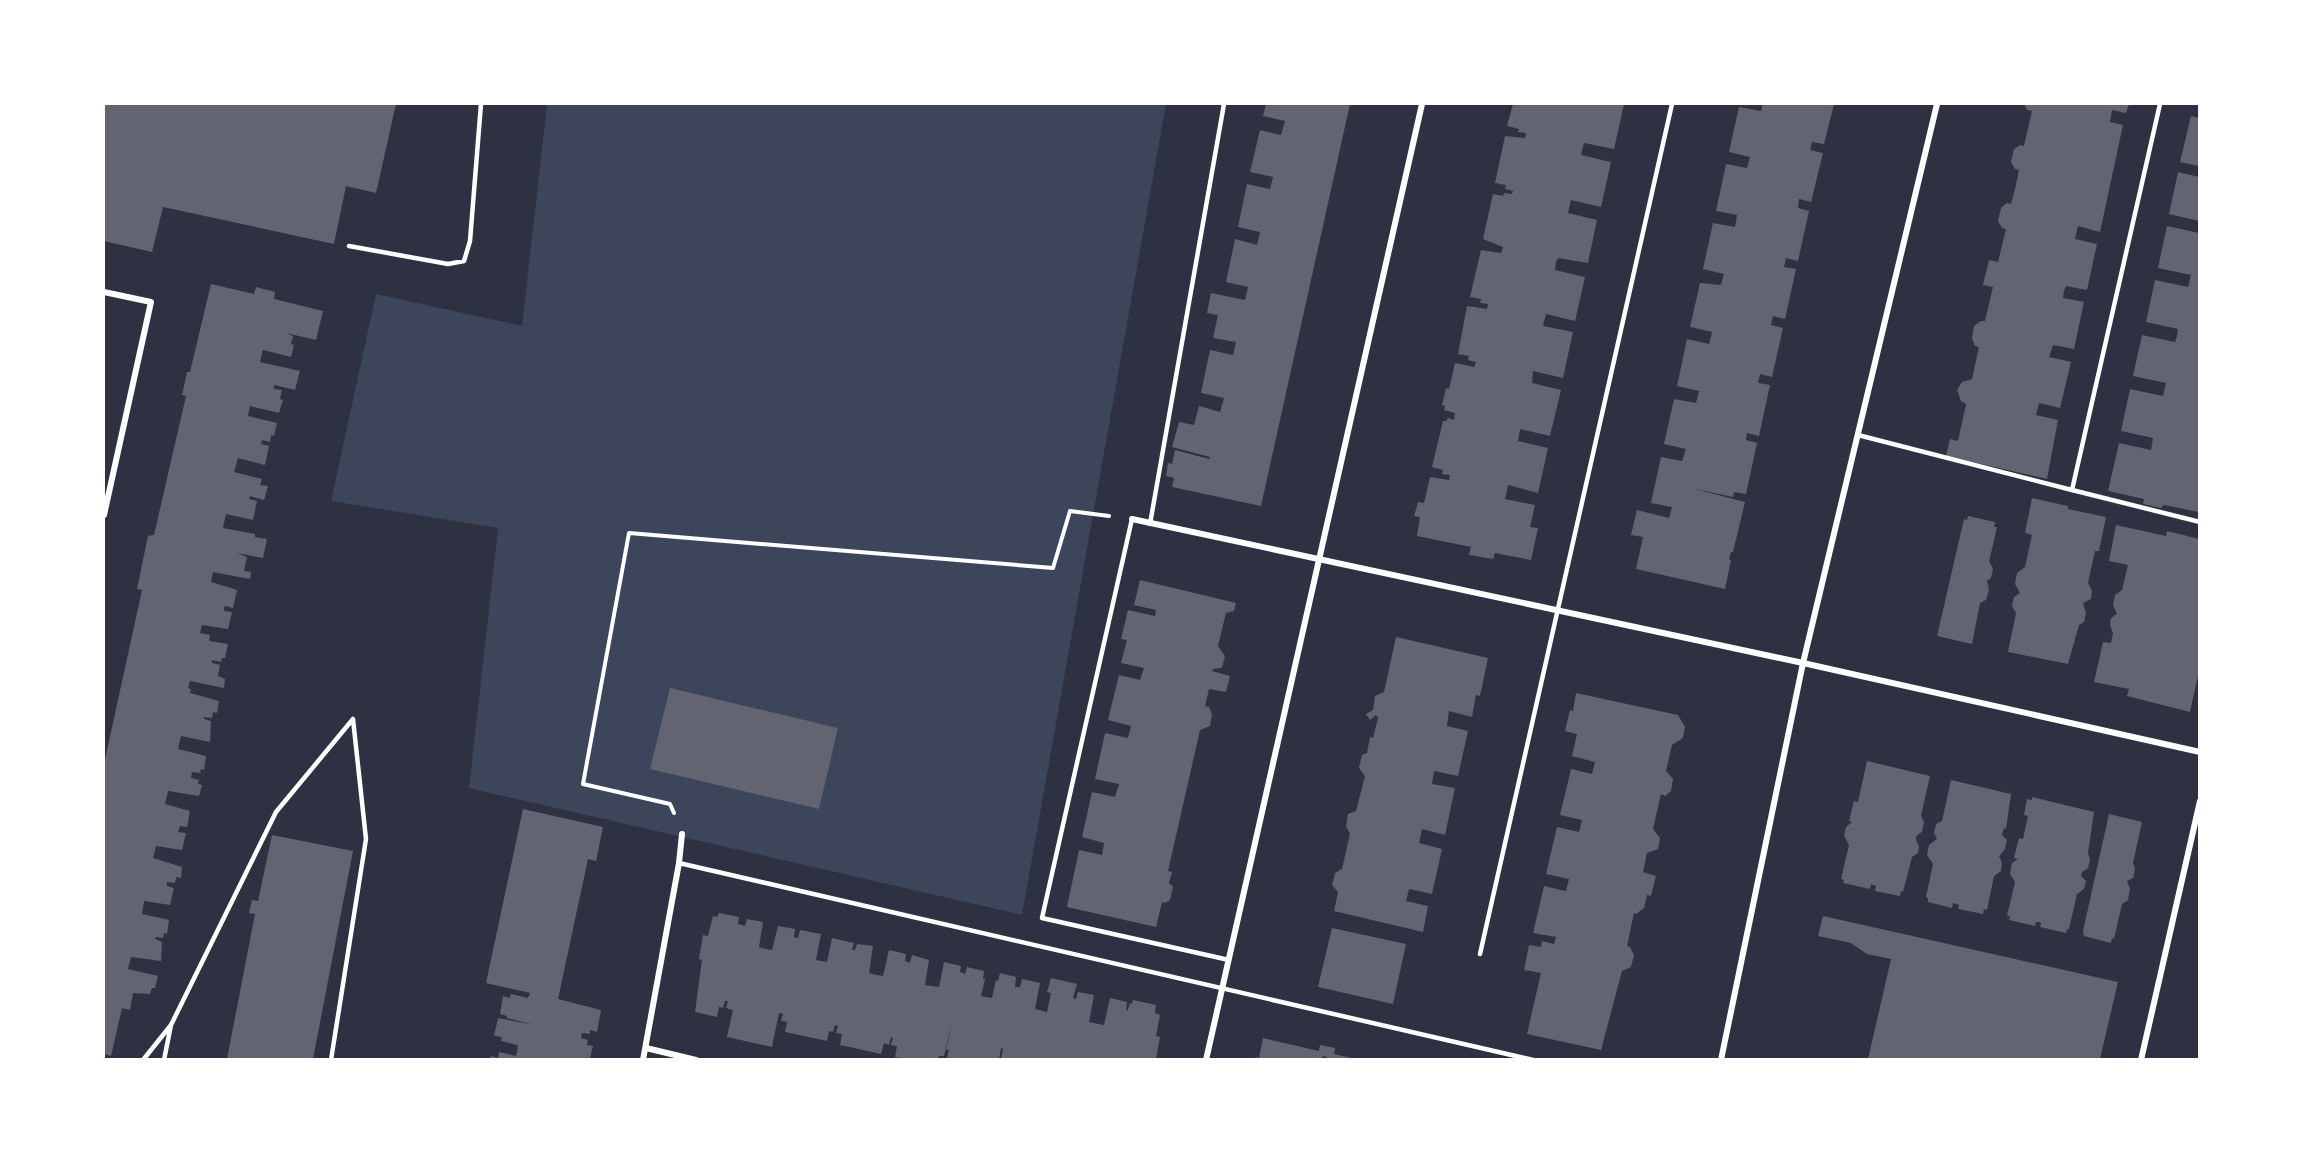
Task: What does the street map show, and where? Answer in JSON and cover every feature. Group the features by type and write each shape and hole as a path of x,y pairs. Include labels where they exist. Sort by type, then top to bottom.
{"street":[{"path":"1206,1059 1422,104"},
{"path":"1721,1059 1803,663 1937,104"},
{"path":"104,292 151,302 104,515"},
{"path":"1132,519 1803,663 2199,752"},
{"path":"2141,1059 2199,801"},
{"path":"643,1059 679,863 682,834"},
{"path":"645,1048 696,1059"}],"lane":[{"path":"349,246 448,264 464,261 470,241 482,104"},
{"path":"1150,524 1224,104"},
{"path":"1480,954 1672,104"},
{"path":"2072,490 2160,104"},
{"path":"1858,435 2199,522"},
{"path":"1132,519 1042,918 1229,960"},
{"path":"144,1059 171,1025 276,812 353,719 366,839 331,1059"},
{"path":"679,863 1533,1059"},
{"path":"164,1059 171,1025"}],"path":[{"path":"682,834 670,804 584,784 628,533 1053,568 1070,511 1132,519"}],"shaded area":[{"path":"547,104 1166,104 1022,915 469,788 498,528 331,501 376,294 522,326"}],"building":[{"path":"104,104 396,104 376,193 346,186 334,244 163,207 152,252 104,241"},
{"path":"1266,104 1350,104 1261,506 1172,487 1174,478 1166,476 1168,463 1172,464 1175,450 1209,459 1210,457 1172,447 1179,422 1194,425 1199,406 1220,412 1224,398 1201,393 1210,350 1233,355 1236,342 1213,338 1218,315 1207,313 1211,293 1245,300 1248,287 1226,282 1235,239 1257,245 1260,232 1238,227 1247,184 1270,189 1273,177 1250,172 1260,130 1281,135 1285,121 1263,116"},
{"path":"1513,104 1624,104 1614,149 1584,143 1581,155 1611,162 1601,207 1571,200 1568,213 1597,220 1588,263 1558,258 1556,262 1555,270 1585,277 1575,321 1546,314 1543,326 1573,332 1563,378 1533,371 1532,383 1561,390 1550,436 1520,429 1518,441 1548,448 1538,493 1508,485 1505,499 1535,505 1530,527 1538,528 1531,560 1495,553 1493,559 1469,555 1471,547 1417,536 1420,517 1414,516 1418,502 1424,503 1430,477 1449,480 1450,475 1442,474 1443,470 1432,467 1443,421 1448,418 1454,420 1455,413 1444,410 1445,406 1442,405 1446,388 1449,389 1455,363 1474,367 1476,362 1468,360 1469,356 1458,354 1467,306 1487,309 1488,304 1480,303 1481,299 1470,297 1481,250 1501,253 1503,247 1483,239 1493,194 1503,196 1504,193 1512,194 1513,191 1505,189 1506,185 1495,183 1505,136 1525,138 1526,133 1518,132 1519,129 1507,126"},
{"path":"1763,104 1834,104 1824,144 1812,142 1810,150 1823,153 1811,202 1799,199 1798,208 1809,211 1798,261 1786,258 1784,267 1796,269 1785,319 1773,316 1771,325 1783,328 1772,377 1760,374 1758,383 1770,385 1759,436 1747,433 1746,440 1757,443 1746,494 1734,492 1733,497 1691,488 1745,502 1733,552 1729,559 1731,560 1725,589 1636,569 1643,537 1631,535 1637,510 1669,518 1672,507 1651,503 1661,457 1682,461 1686,449 1664,444 1674,399 1696,403 1699,391 1677,386 1687,339 1709,344 1712,332 1690,327 1700,283 1721,285 1724,274 1703,269 1713,223 1735,227 1737,215 1716,211 1726,164 1747,168 1750,157 1729,152 1739,107 1761,111"},
{"path":"2024,104 2129,104 2126,113 2112,110 2110,122 2123,125 2100,232 2078,226 2075,239 2097,244 2087,290 2066,286 2064,291 2063,298 2084,302 2074,349 2053,345 2049,357 2071,362 2060,408 2039,403 2036,415 2058,420 2047,479 1946,456 1950,439 1958,441 1966,404 1961,401 1957,390 1962,382 1972,379 1979,347 1975,346 1972,338 1974,326 1985,321 1993,287 1983,285 1989,260 1998,262 2006,229 2002,228 1998,221 2001,208 2007,203 2011,204 2015,189 2019,170 2015,169 2011,162 2014,149 2020,145 2024,146 2032,111 2027,110"},
{"path":"2191,116 2199,118 2199,166 2180,162"},
{"path":"2178,172 2199,177 2199,221 2169,214"},
{"path":"2167,226 2199,233 2199,512 2164,505 2161,508 2143,504 2144,499 2108,491 2119,443 2151,450 2153,438 2121,431 2130,389 2163,396 2166,383 2133,376 2142,335 2175,342 2177,336 2178,329 2146,322 2155,280 2188,287 2191,275 2158,268"},
{"path":"211,284 254,294 256,287 275,292 274,299 323,311 316,340 286,333 293,336 291,344 294,345 291,357 263,350 260,362 300,371 295,390 274,385 274,389 282,390 280,399 283,400 279,413 250,406 248,416 277,423 274,436 271,435 270,442 262,440 261,444 269,446 265,465 238,458 234,472 262,479 260,485 268,486 264,500 250,496 249,499 257,501 253,520 226,514 223,528 255,534 255,537 267,539 263,558 237,553 247,557 244,571 251,572 250,579 213,572 211,582 237,590 233,608 225,606 224,608 224,611 232,612 228,629 202,625 200,633 210,635 209,641 228,644 225,658 222,658 221,662 212,660 212,663 220,665 218,676 225,679 224,688 190,681 188,688 191,689 190,693 219,701 217,713 213,712 212,718 204,717 211,721 210,742 181,736 178,749 206,756 204,770 201,769 200,773 192,772 191,778 199,780 198,784 202,785 199,796 168,791 165,804 190,811 187,827 180,826 178,832 186,833 182,850 156,846 153,858 182,867 181,878 176,877 175,883 167,882 167,886 174,888 170,905 144,901 142,914 169,920 167,934 164,933 163,938 156,937 155,939 162,942 161,961 131,957 128,969 158,976 155,988 152,988 150,994 133,993 130,1010 122,1008 111,1056 104,1054 104,764 142,590 137,589 148,536 154,535 186,396 182,395 187,372 190,372"},
{"path":"2032,498 2106,517 2099,551 2095,551 2088,583 2092,591 2091,599 2083,603 2086,613 2084,622 2079,625 2068,664 2008,652 2016,613 2012,606 2014,597 2020,593 2015,584 2017,573 2025,567 2032,535 2025,533"},
{"path":"1968,516 1995,522 1994,527 1997,527 1989,562 1993,568 1991,578 1987,581 1989,590 1986,600 1980,603 1972,644 1937,636 1964,519 1967,520"},
{"path":"2116,525 2166,536 2167,531 2199,539 2199,671 2190,712 2127,696 2129,689 2094,682 2103,642 2111,643 2113,633 2110,625 2111,618 2117,614 2113,605 2115,595 2122,590 2128,565 2109,561"},
{"path":"1140,580 1236,603 1234,611 1226,613 1218,646 1225,656 1222,668 1212,671 1230,676 1226,692 1209,689 1205,706 1209,707 1212,714 1210,726 1200,730 1168,871 1172,872 1169,883 1173,887 1170,900 1162,902 1156,927 1067,907 1079,850 1102,855 1104,843 1082,837 1092,792 1115,797 1119,784 1095,779 1105,733 1128,738 1131,726 1108,720 1119,675 1140,680 1144,668 1121,663 1127,640 1121,639 1128,610 1155,616 1156,610 1134,605"},
{"path":"1396,637 1488,658 1480,696 1476,695 1472,717 1449,711 1447,726 1468,731 1458,776 1434,771 1432,784 1455,788 1445,835 1422,829 1419,843 1442,849 1432,894 1409,889 1406,901 1428,906 1423,932 1334,911 1338,892 1332,885 1335,873 1342,869 1350,834 1346,826 1348,814 1356,811 1365,776 1359,768 1362,755 1367,753 1370,737 1373,738 1378,718 1376,715 1370,720 1366,714 1373,710 1375,696 1384,692"},
{"path":"670,688 838,728 819,809 650,769"},
{"path":"1576,693 1678,715 1685,727 1683,738 1672,745 1666,771 1673,779 1671,791 1665,796 1661,794 1653,829 1660,838 1658,849 1647,853 1643,872 1656,876 1651,896 1647,895 1644,908 1634,913 1627,946 1634,955 1631,967 1622,971 1601,1050 1527,1034 1541,973 1524,970 1529,945 1541,947 1542,941 1554,944 1556,937 1533,933 1544,886 1566,891 1569,879 1546,874 1557,827 1579,832 1582,820 1560,815 1571,769 1592,774 1595,762 1572,756 1577,734 1565,731 1570,710 1573,711"},
{"path":"1867,761 1930,776 1921,816 1924,822 1922,832 1916,836 1919,846 1918,853 1912,857 1900,896 1875,891 1876,886 1871,884 1870,889 1843,883 1844,880 1841,879 1849,845 1844,835 1846,827 1852,822 1849,821 1854,801 1858,802"},
{"path":"1951,780 2011,794 2006,829 2004,828 2002,835 2007,840 2005,849 1999,856 2002,863 2001,871 1994,876 1987,910 1984,909 1983,914 1958,909 1959,905 1953,903 1952,908 1928,902 1926,897 1933,864 1927,855 1929,845 1937,839 1934,833 1936,824 1942,821"},
{"path":"2032,797 2094,812 2088,853 2090,860 2088,868 2082,872 2081,876 2086,881 2084,889 2077,894 2069,929 2066,933 2040,927 2039,922 2036,922 2035,926 2009,920 2010,916 2007,916 2015,882 2010,874 2012,863 2018,859 2014,858 2019,838 2023,839 2028,816 2024,815 2027,799 2032,800"},
{"path":"523,809 603,827 596,861 588,859 558,999 601,1010 597,1032 590,1030 590,1034 582,1033 581,1038 588,1040 587,1045 593,1046 590,1059 490,1059 491,1056 498,1058 499,1052 516,1056 517,1052 518,1045 501,1041 502,1037 494,1036 498,1018 535,1025 500,1014 503,996 510,998 511,994 528,998 530,993 486,983"},
{"path":"2109,814 2142,822 2133,863 2135,869 2133,878 2127,881 2130,889 2128,900 2122,904 2114,939 2112,938 2111,943 2084,936 2083,931"},
{"path":"272,835 353,851 313,1059 227,1059 255,914 249,913 252,900 258,901"},
{"path":"719,913 739,917 738,924 745,926 747,919 763,922 759,947 766,949 772,950 778,926 795,929 794,937 798,938 800,930 821,934 816,960 827,962 832,938 854,943 852,950 855,950 857,944 873,946 869,973 877,975 883,976 889,950 906,954 905,961 910,963 912,955 929,960 925,985 939,987 944,962 961,966 960,972 965,974 967,967 984,971 983,979 985,979 981,996 992,998 1000,973 1016,977 1015,987 1020,987 1022,979 1040,983 1035,1009 1047,1012 1051,993 1047,992 1051,978 1077,984 1073,998 1076,999 1078,992 1094,995 1089,1022 1104,1025 1110,998 1127,1002 1126,1010 1133,1000 1156,1005 1155,1013 1160,1015 1156,1036 1160,1037 1156,1059 1001,1059 1003,1049 1001,1048 999,1059 947,1058 949,1050 946,1050 954,1013 944,1056 939,1056 938,1059 895,1057 897,1046 891,1045 893,1038 891,1037 889,1045 884,1043 881,1054 840,1045 842,1034 836,1033 838,1026 835,1025 833,1032 829,1031 827,1041 785,1032 787,1022 781,1021 783,1014 779,1013 772,1047 727,1037 733,1010 726,1008 728,1001 725,1001 723,1008 719,1007 717,1017 695,1012 703,935 708,936 713,916 717,917"},
{"path":"1823,916 2118,982 2100,1059 1868,1059 1891,959 1867,954 1851,943 1818,936"},
{"path":"1332,928 1406,944 1393,1004 1318,987"},
{"path":"1263,1038 1319,1051 1320,1045 1335,1048 1334,1054 1356,1059 1326,1059 1327,1057 1323,1056 1322,1059 1256,1059 1256,1057 1259,1058"}]}
